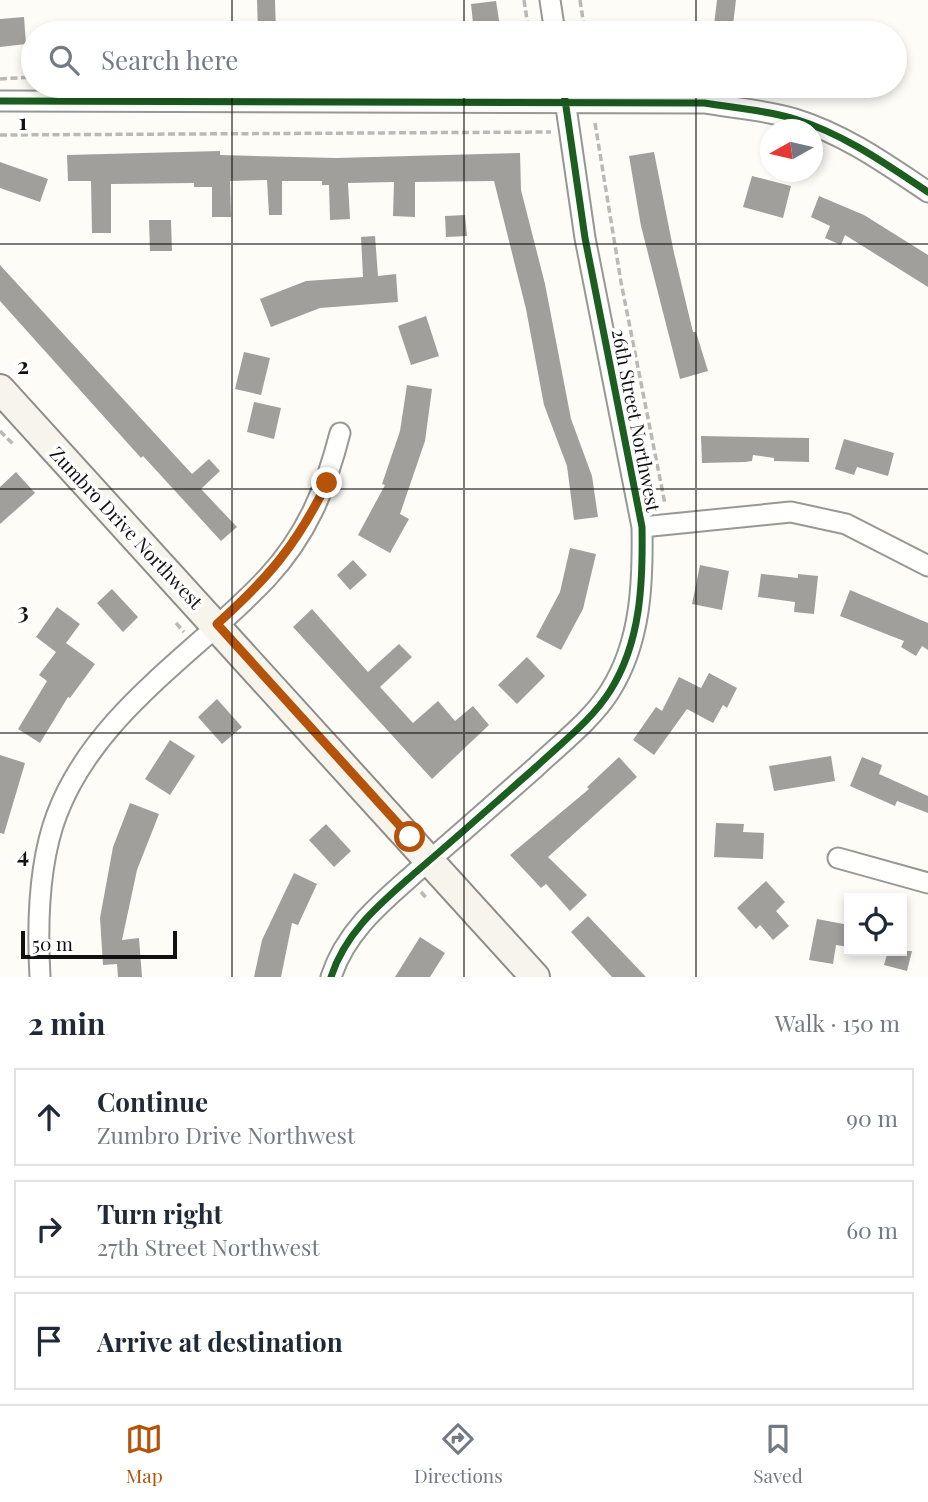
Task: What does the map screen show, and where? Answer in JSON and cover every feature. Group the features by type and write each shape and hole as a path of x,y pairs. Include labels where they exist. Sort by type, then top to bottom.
{"street":[{"path":"550,0 553,21"},
{"path":"0,102 251,98"},
{"name":"26th Street Northwest","path":"331,977 339,954 374,909 555,749 610,692 625,661 638,620 643,575 642,527 585,238 565,98"},
{"path":"634,98 704,103 794,119 863,149 928,192"},
{"name":"Zumbro Drive Northwest","path":"5,405 217,624 535,977"},
{"path":"40,977 39,922 43,877 56,815 71,785 112,726 267,578 291,548 327,483 340,433"},
{"path":"642,527 791,512 857,529 928,566"},
{"path":"838,858 928,883"}],"path":[{"path":"524,0 527,21"},
{"path":"580,0 583,21"},
{"path":"0,79 21,78"},
{"path":"596,131 621,282 665,495"},
{"path":"0,135 540,132"},
{"path":"0,431 13,444"}],"building":[{"path":"257,0 275,0 276,21 258,21"},
{"path":"717,0 736,0 733,21 714,21"},
{"path":"496,1 499,21 473,21 471,4"},
{"path":"24,17 24,21 21,21 21,45 0,47 0,19"},
{"path":"220,151 220,155 336,158 520,153 521,190 545,284 571,419 592,476 598,517 574,520 567,466 544,405 526,309 494,181 415,182 415,217 393,216 394,182 348,183 350,219 330,220 329,185 322,185 322,181 282,181 282,215 269,215 267,180 230,181 231,217 212,217 212,187 194,187 194,183 111,184 111,233 92,233 91,181 68,181 67,155"},
{"path":"654,152 693,332 696,332 708,371 680,379 641,226 629,156"},
{"path":"0,162 48,179 40,202 0,188"},
{"path":"752,176 760,178 760,182 791,186 783,218 743,207"},
{"path":"819,196 864,215 928,255 928,287 845,235 841,245 825,238 830,226 811,217"},
{"path":"465,215 467,236 446,237 445,216"},
{"path":"149,220 171,220 172,251 150,251"},
{"path":"375,236 378,276 396,274 398,302 320,308 271,327 260,299 306,281 363,277 361,237"},
{"path":"0,265 192,474 209,459 220,471 201,489 237,527 221,541 143,456 141,458 0,301"},
{"path":"426,316 439,356 411,365 398,326"},
{"path":"244,352 270,358 261,395 235,389"},
{"path":"407,385 432,389 425,441 400,514 409,519 390,553 358,535 385,485 382,484 400,431"},
{"path":"254,402 281,408 274,439 247,432"},
{"path":"701,436 809,438 809,462 774,461 774,458 753,455 752,461 702,463"},
{"path":"844,439 894,453 888,476 857,467 854,475 835,469"},
{"path":"16,472 35,493 0,524 0,487"},
{"path":"570,548 596,554 583,609 561,650 536,637 560,592"},
{"path":"353,560 367,575 350,590 337,575"},
{"path":"700,565 729,571 722,610 692,604"},
{"path":"761,574 798,578 798,574 818,576 814,614 794,612 795,602 758,597"},
{"path":"112,589 138,617 123,632 97,603"},
{"path":"850,590 928,623 928,650 922,646 916,656 901,647 904,641 840,616"},
{"path":"57,607 80,624 66,643 95,664 70,698 68,697 40,743 18,729 47,681 39,675 56,652 36,637"},
{"path":"312,609 368,672 399,644 412,657 380,687 413,723 438,701 455,721 473,706 489,725 432,779 293,627"},
{"path":"527,657 545,676 517,704 498,685"},
{"path":"709,673 737,688 727,708 723,705 713,723 687,709 654,755 633,740 656,707 662,711 679,677 701,688"},
{"path":"217,699 242,727 222,744 198,717"},
{"path":"170,740 195,756 170,795 145,779"},
{"path":"0,755 25,763 4,834 0,833"},
{"path":"831,756 835,781 774,791 769,766"},
{"path":"619,757 637,777 548,857 587,895 570,911 546,884 541,888 510,855 589,789 587,787"},
{"path":"862,757 882,765 879,774 928,796 928,813 897,801 895,806 850,786"},
{"path":"130,803 159,814 137,870 122,940 139,938 142,977 118,977 117,964 103,965 100,918 113,847"},
{"path":"716,823 744,824 743,832 764,833 763,859 714,857"},
{"path":"326,824 351,851 334,867 309,840"},
{"path":"294,873 317,884 298,925 292,923 281,977 254,977 262,940"},
{"path":"766,881 785,902 776,911 789,926 773,940 760,925 756,929 737,908"},
{"path":"588,916 646,977 612,977 571,932"},
{"path":"817,919 844,924 844,946 836,945 833,964 809,960"},
{"path":"420,937 445,953 430,977 395,977"},
{"path":"907,951 912,951 907,971 884,965 887,956 907,956"}],"cycle path":[{"path":"331,977 346,946 366,919 536,767 603,702 620,672 634,632 642,569 642,527 585,238 565,98"},
{"path":"0,101 704,103 773,113 813,125 864,151 928,192"}],"route":[{"path":"327,483 291,548 267,578 217,624 410,837"}]}
